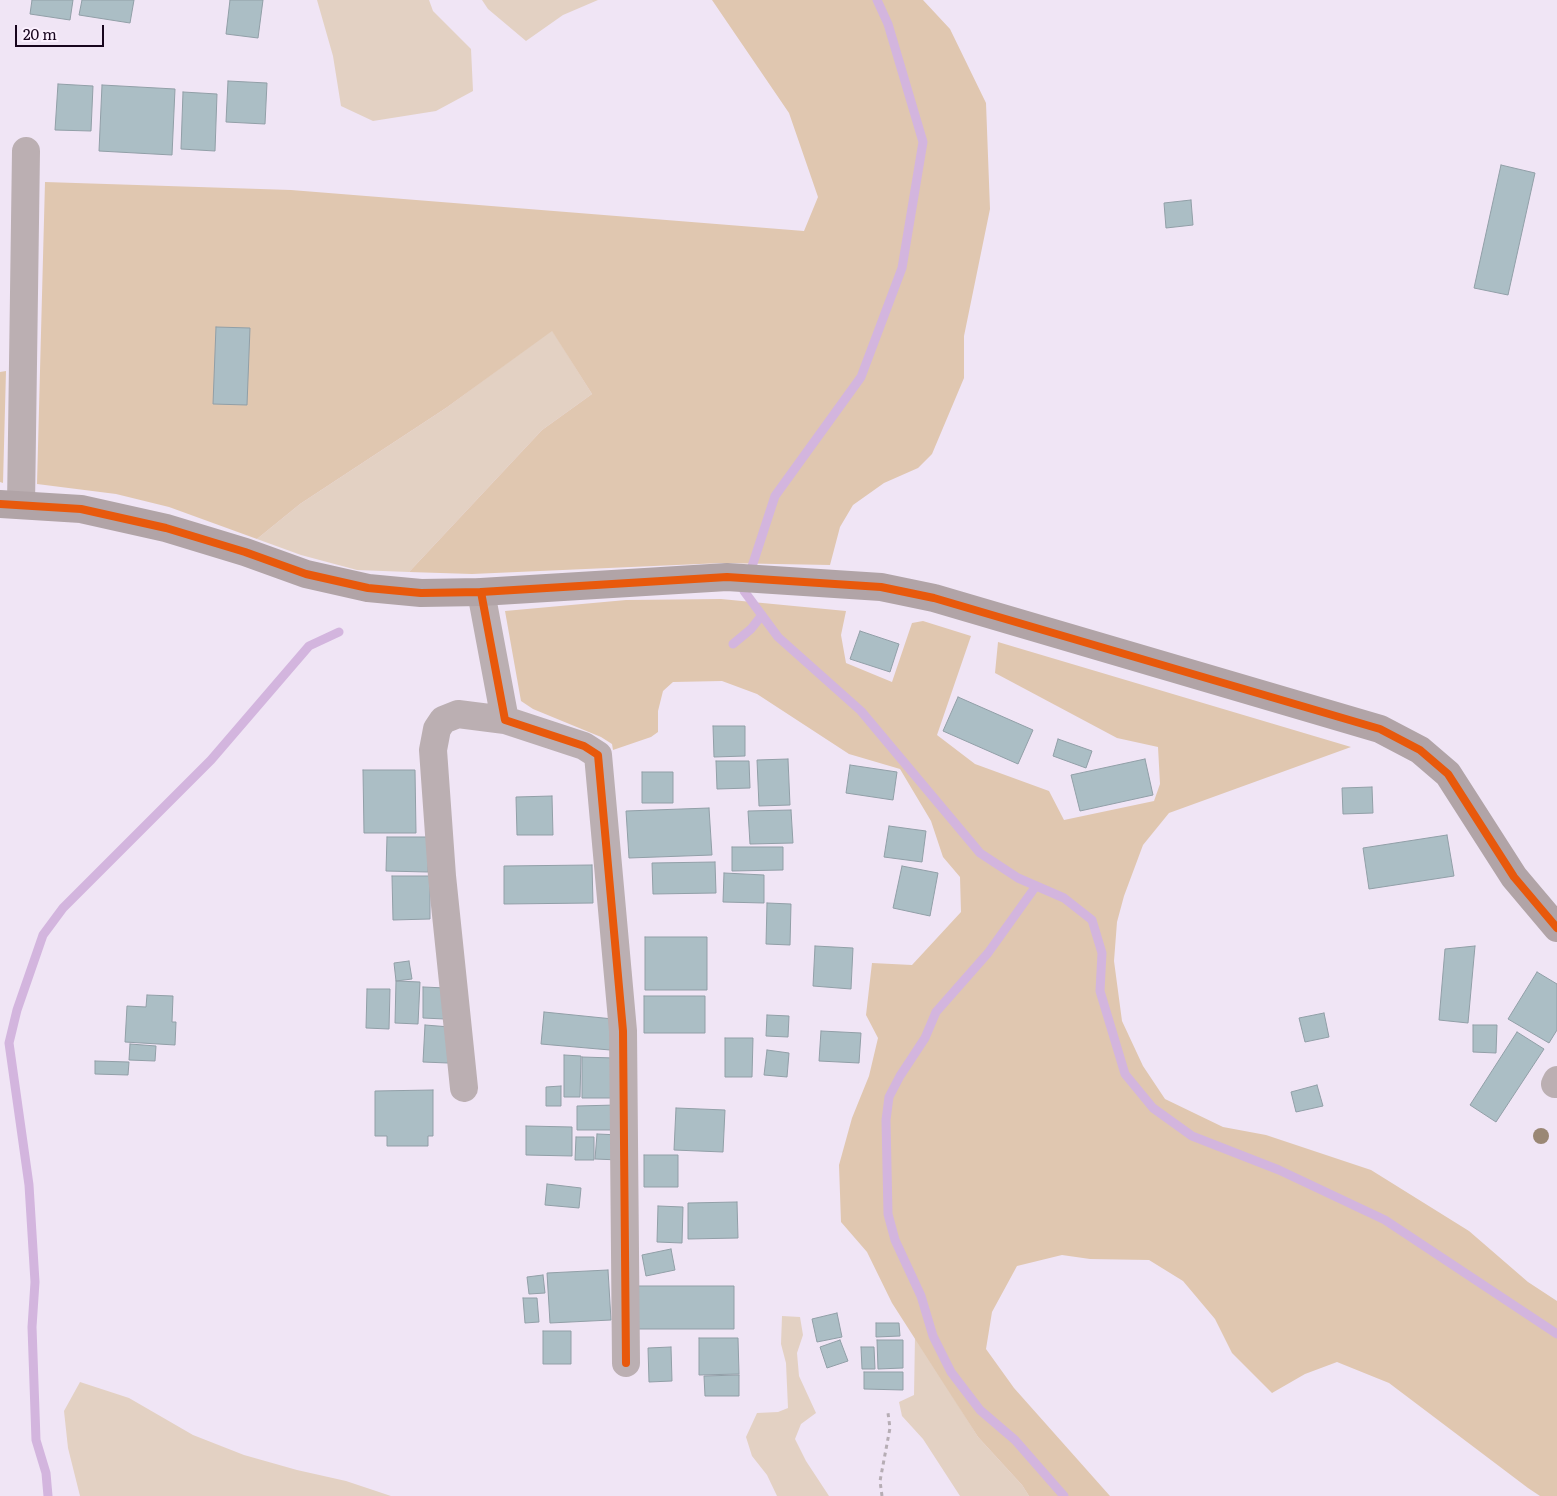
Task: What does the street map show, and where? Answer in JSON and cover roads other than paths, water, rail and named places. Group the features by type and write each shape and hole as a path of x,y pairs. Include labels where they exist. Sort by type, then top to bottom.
{"street":[{"path":"26,151 10,505 81,509 166,528 246,552 306,574 368,588 421,593 480,592 727,577 881,587 934,598 1380,729 1420,750 1448,774 1514,877 1557,928"},
{"path":"480,592 505,720"},
{"path":"464,1088 442,876 433,750 437,729 443,720 458,714 505,720 584,746 598,755 624,1031 626,1363"}],"waterway":[{"path":"877,0 888,24 923,142 902,268 861,377 775,496 744,591 778,637 861,711 980,853 1018,878 1064,898 1092,920 1102,953 1100,991 1125,1074 1153,1108 1192,1136 1279,1170 1385,1220 1557,1334"},
{"path":"733,644 751,629 762,615"},
{"path":"48,1496 46,1473 36,1440 32,1327 35,1282 29,1185 9,1043 17,1010 43,935 63,908 211,760 309,646 339,632"},
{"path":"1036,886 988,953 936,1012 925,1038 900,1076 889,1097 886,1120 888,1214 895,1240 921,1296 933,1336 951,1372 980,1410 1015,1440 1064,1496"}]}
